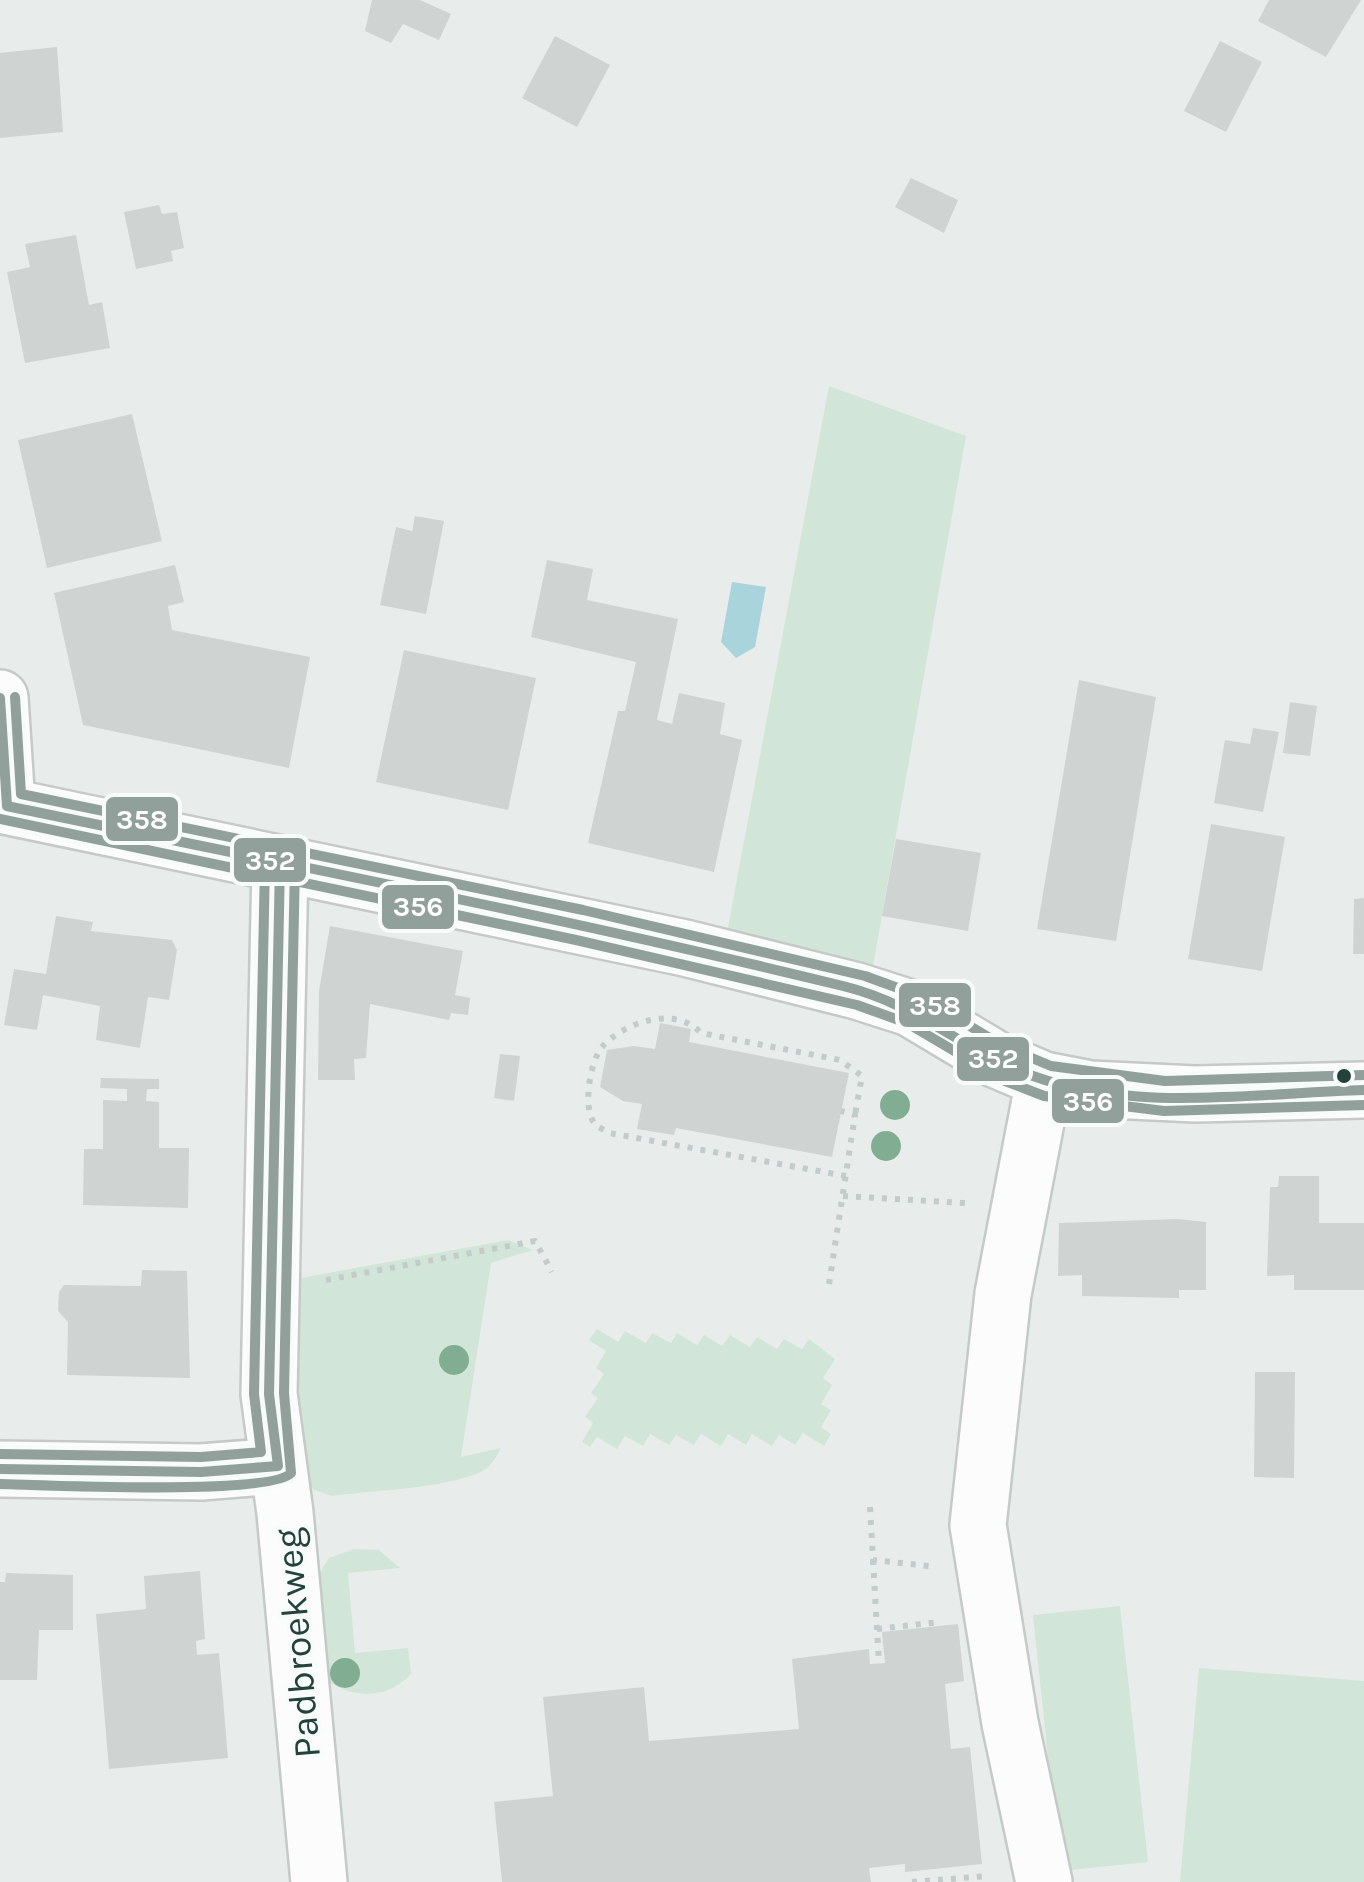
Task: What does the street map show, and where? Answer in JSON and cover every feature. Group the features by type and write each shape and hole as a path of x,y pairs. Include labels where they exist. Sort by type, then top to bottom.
{"street":[{"path":"0,698 4,806 684,948 857,990 910,1008 997,1060 1044,1080 1090,1089 1195,1094 1364,1090"},
{"name":"Padbroekweg","path":"280,864 269,1394 320,1882"},
{"path":"1044,1080 1019,1206 980,1468 978,1525 1010,1723 1044,1877"},
{"path":"0,1469 201,1472 278,1466"}],"path":[{"path":"829,1284 862,1076 840,1060 701,1033 692,1023 666,1018 616,1034 598,1051 589,1108 595,1124 609,1132 846,1176"},
{"path":"841,1111 855,1115"},
{"path":"843,1196 1019,1206"},
{"path":"270,1283 300,1285 535,1240 552,1272"},
{"path":"870,1507 879,1663"},
{"path":"873,1560 984,1572"},
{"path":"912,1882 1044,1877"}],"green space":[{"path":"829,386 966,436 872,972 726,938"},
{"path":"508,1240 533,1250 491,1263 461,1457 501,1448 493,1462 465,1478 428,1485 332,1496 314,1490 302,1476 295,1279"},
{"path":"597,1329 618,1342 625,1331 646,1343 652,1333 671,1343 677,1333 697,1345 704,1335 722,1346 730,1335 750,1347 757,1337 777,1349 784,1339 802,1349 809,1339 835,1359 823,1378 832,1385 821,1404 831,1410 821,1427 831,1434 824,1446 803,1433 795,1445 779,1435 772,1446 752,1434 746,1445 728,1434 721,1446 701,1434 694,1445 676,1435 669,1445 650,1434 643,1446 625,1436 617,1449 597,1437 590,1447 582,1442 593,1423 585,1417 598,1398 591,1393 604,1374 596,1368 606,1351 589,1340"},
{"path":"354,1549 379,1550 400,1568 348,1573 355,1653 408,1648 411,1674 391,1689 368,1694 345,1690 323,1677 314,1582 329,1558"},
{"path":"1120,1606 1148,1862 1060,1871 1033,1615"},
{"path":"1199,1668 1364,1681 1364,1882 1180,1882"}],"water":[{"path":"732,582 766,587 755,647 736,658 721,642"}],"building":[{"path":"372,0 420,0 451,14 439,40 403,24 391,43 365,31"},
{"path":"1269,0 1361,0 1326,57 1258,21"},
{"path":"555,36 610,65 577,127 522,98"},
{"path":"1220,41 1262,62 1226,132 1184,111"},
{"path":"57,47 63,132 0,138 0,53"},
{"path":"911,178 958,200 944,233 895,207"},
{"path":"159,205 162,214 177,212 184,248 171,251 173,261 136,269 124,212"},
{"path":"76,235 89,305 102,302 110,348 25,363 7,272 30,267 25,244"},
{"path":"132,414 162,541 47,568 18,440"},
{"path":"415,516 444,521 426,614 380,605 396,527 412,531"},
{"path":"547,560 593,569 587,600 678,619 657,720 672,724 679,693 725,703 720,734 742,740 714,872 588,843 618,711 625,711 636,662 531,637"},
{"path":"175,565 184,602 168,606 172,630 310,657 289,768 83,725 54,593"},
{"path":"404,650 536,678 508,810 376,782"},
{"path":"1079,680 1156,697 1116,941 1037,929"},
{"path":"1290,702 1317,706 1310,756 1283,753"},
{"path":"1253,728 1279,732 1263,812 1214,803 1225,740 1250,744"},
{"path":"1211,824 1285,837 1262,971 1188,959"},
{"path":"896,839 981,853 968,931 882,916"},
{"path":"1364,898 1364,954 1353,954 1354,899"},
{"path":"56,916 93,922 91,931 172,940 177,950 169,1000 148,997 140,1048 96,1040 100,1006 43,995 37,1030 4,1025 14,969 46,974"},
{"path":"330,926 463,951 455,995 470,998 468,1015 451,1013 449,1020 370,1004 366,1058 354,1059 355,1080 318,1080 319,991"},
{"path":"660,1023 691,1029 689,1042 849,1073 832,1157 676,1128 674,1135 637,1129 642,1104 623,1101 600,1087 607,1050 634,1046 655,1049"},
{"path":"500,1054 520,1056 514,1101 494,1098"},
{"path":"101,1078 159,1079 159,1089 147,1089 146,1101 159,1102 159,1148 189,1148 188,1208 83,1205 84,1149 103,1149 103,1100 127,1101 127,1089 100,1088"},
{"path":"1279,1176 1319,1176 1319,1223 1364,1223 1364,1290 1294,1290 1294,1275 1267,1276 1270,1187 1278,1187"},
{"path":"1178,1219 1206,1222 1206,1290 1179,1290 1179,1298 1082,1296 1082,1275 1058,1276 1059,1223"},
{"path":"142,1270 187,1271 190,1378 67,1375 68,1322 58,1311 59,1292 64,1285 141,1286"},
{"path":"1255,1372 1295,1372 1294,1478 1254,1477"},
{"path":"200,1571 205,1639 196,1641 197,1655 219,1653 228,1758 109,1769 96,1614 146,1609 144,1576"},
{"path":"6,1573 73,1575 73,1630 39,1630 37,1680 0,1680 0,1582 5,1582"},
{"path":"958,1624 964,1681 945,1684 951,1749 970,1747 982,1864 905,1872 905,1864 869,1868 871,1882 502,1882 494,1802 553,1796 543,1697 644,1687 649,1741 799,1729 792,1659 869,1649 870,1664 885,1663 882,1632"}],"transit line":[{"name":"358","path":"15,697 21,794 583,910 865,976 920,996 1003,1046 1051,1066 1165,1081 1364,1075"},
{"name":"352","path":"0,698 7,806 530,914 843,986 919,1016 1008,1066 1072,1087 1113,1094 1197,1098 1364,1090"},
{"name":"356","path":"0,819 576,940 857,1005 907,1023 1005,1081 1044,1096 1164,1111 1364,1105"},
{"name":"358","path":"0,1454 201,1457 261,1452 254,1394 265,864"},
{"name":"352","path":"0,1469 201,1472 278,1466 269,1394 280,864"},
{"name":"356","path":"0,1484 201,1487 243,1485 291,1473 284,1393 295,864"}]}
